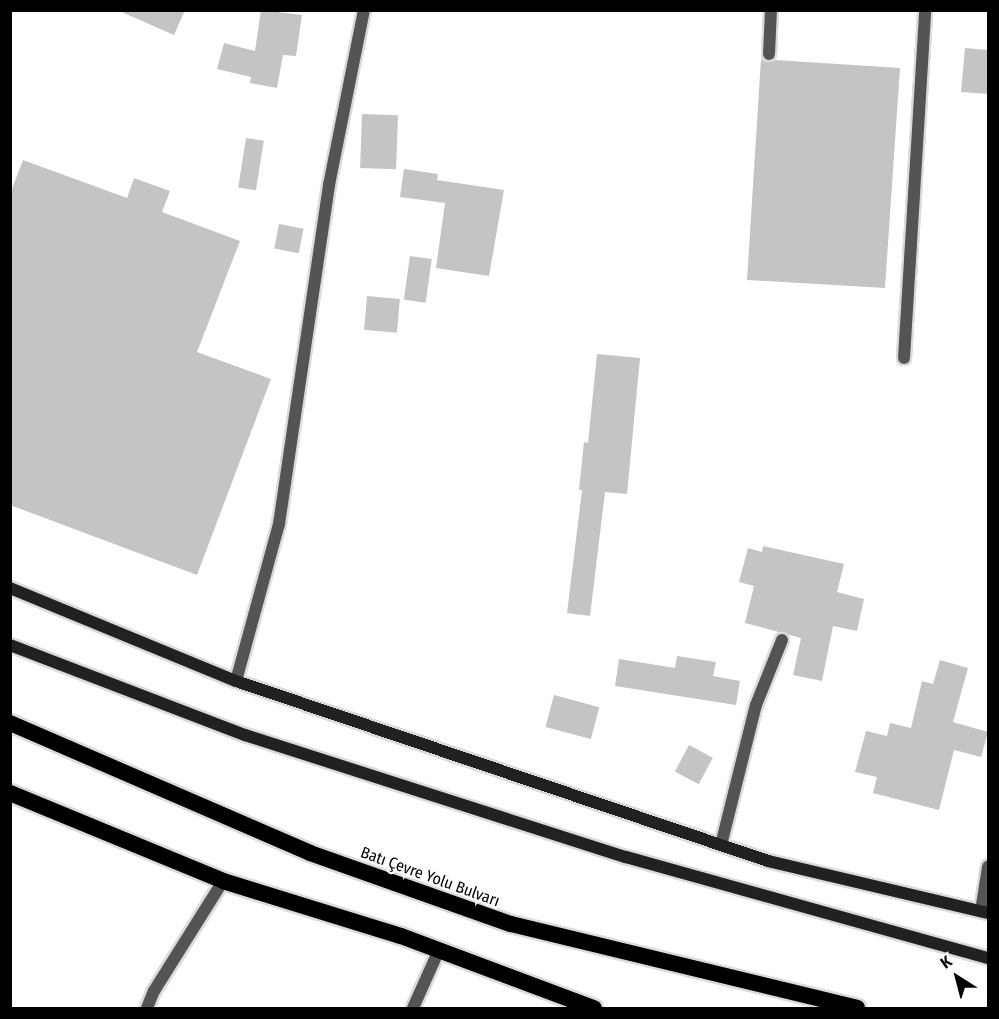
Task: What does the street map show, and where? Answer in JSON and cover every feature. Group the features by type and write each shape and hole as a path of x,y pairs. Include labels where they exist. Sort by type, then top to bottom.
{"highway":[{"name":"Batı Çevre Yolu Bulvarı","path":"10,723 310,853 511,924 857,1008"},
{"path":"10,793 223,881 439,950 594,1008"}],"main road":[{"path":"10,588 236,681 768,861 985,912"},
{"path":"10,645 245,735 626,857 988,958"}],"street":[{"path":"236,681 279,524 329,185 364,10"},
{"path":"769,54 771,10"},
{"path":"903,358 925,10"},
{"path":"721,845 756,705 782,640"},
{"path":"985,912 988,867"},
{"path":"147,1008 154,991 223,881"},
{"path":"413,1008 439,950"}],"building":[{"path":"117,10 185,10 174,35"},
{"path":"261,10 302,15 296,56 283,55 277,88 250,83 251,77 217,69 224,43 255,51"},
{"path":"965,48 988,50 988,94 961,92"},
{"path":"761,59 768,62 775,60 900,68 885,288 747,280"},
{"path":"362,114 398,115 396,169 360,168"},
{"path":"246,138 264,141 256,190 238,187"},
{"path":"23,160 127,198 134,178 170,191 162,212 240,241 197,352 271,379 197,575 10,505 10,194"},
{"path":"404,169 438,174 437,180 504,190 489,276 436,268 445,203 400,197"},
{"path":"279,224 304,229 299,253 274,249"},
{"path":"410,256 432,259 426,303 404,300"},
{"path":"367,296 400,299 397,333 364,330"},
{"path":"597,354 640,358 627,494 605,492 590,616 567,613 582,490 579,490 584,442 588,443"},
{"path":"763,546 844,564 837,592 864,599 857,631 833,626 822,681 793,675 801,638 745,623 754,586 739,582 748,548 762,552"},
{"path":"677,656 716,662 713,676 740,681 736,705 615,686 619,659 675,668"},
{"path":"940,660 968,668 953,722 988,732 981,757 954,750 939,810 873,793 877,777 855,772 866,731 887,736 890,723 911,728 922,681 933,684"},
{"path":"554,695 599,707 591,739 545,727"},
{"path":"689,745 713,758 699,784 675,771"}]}
